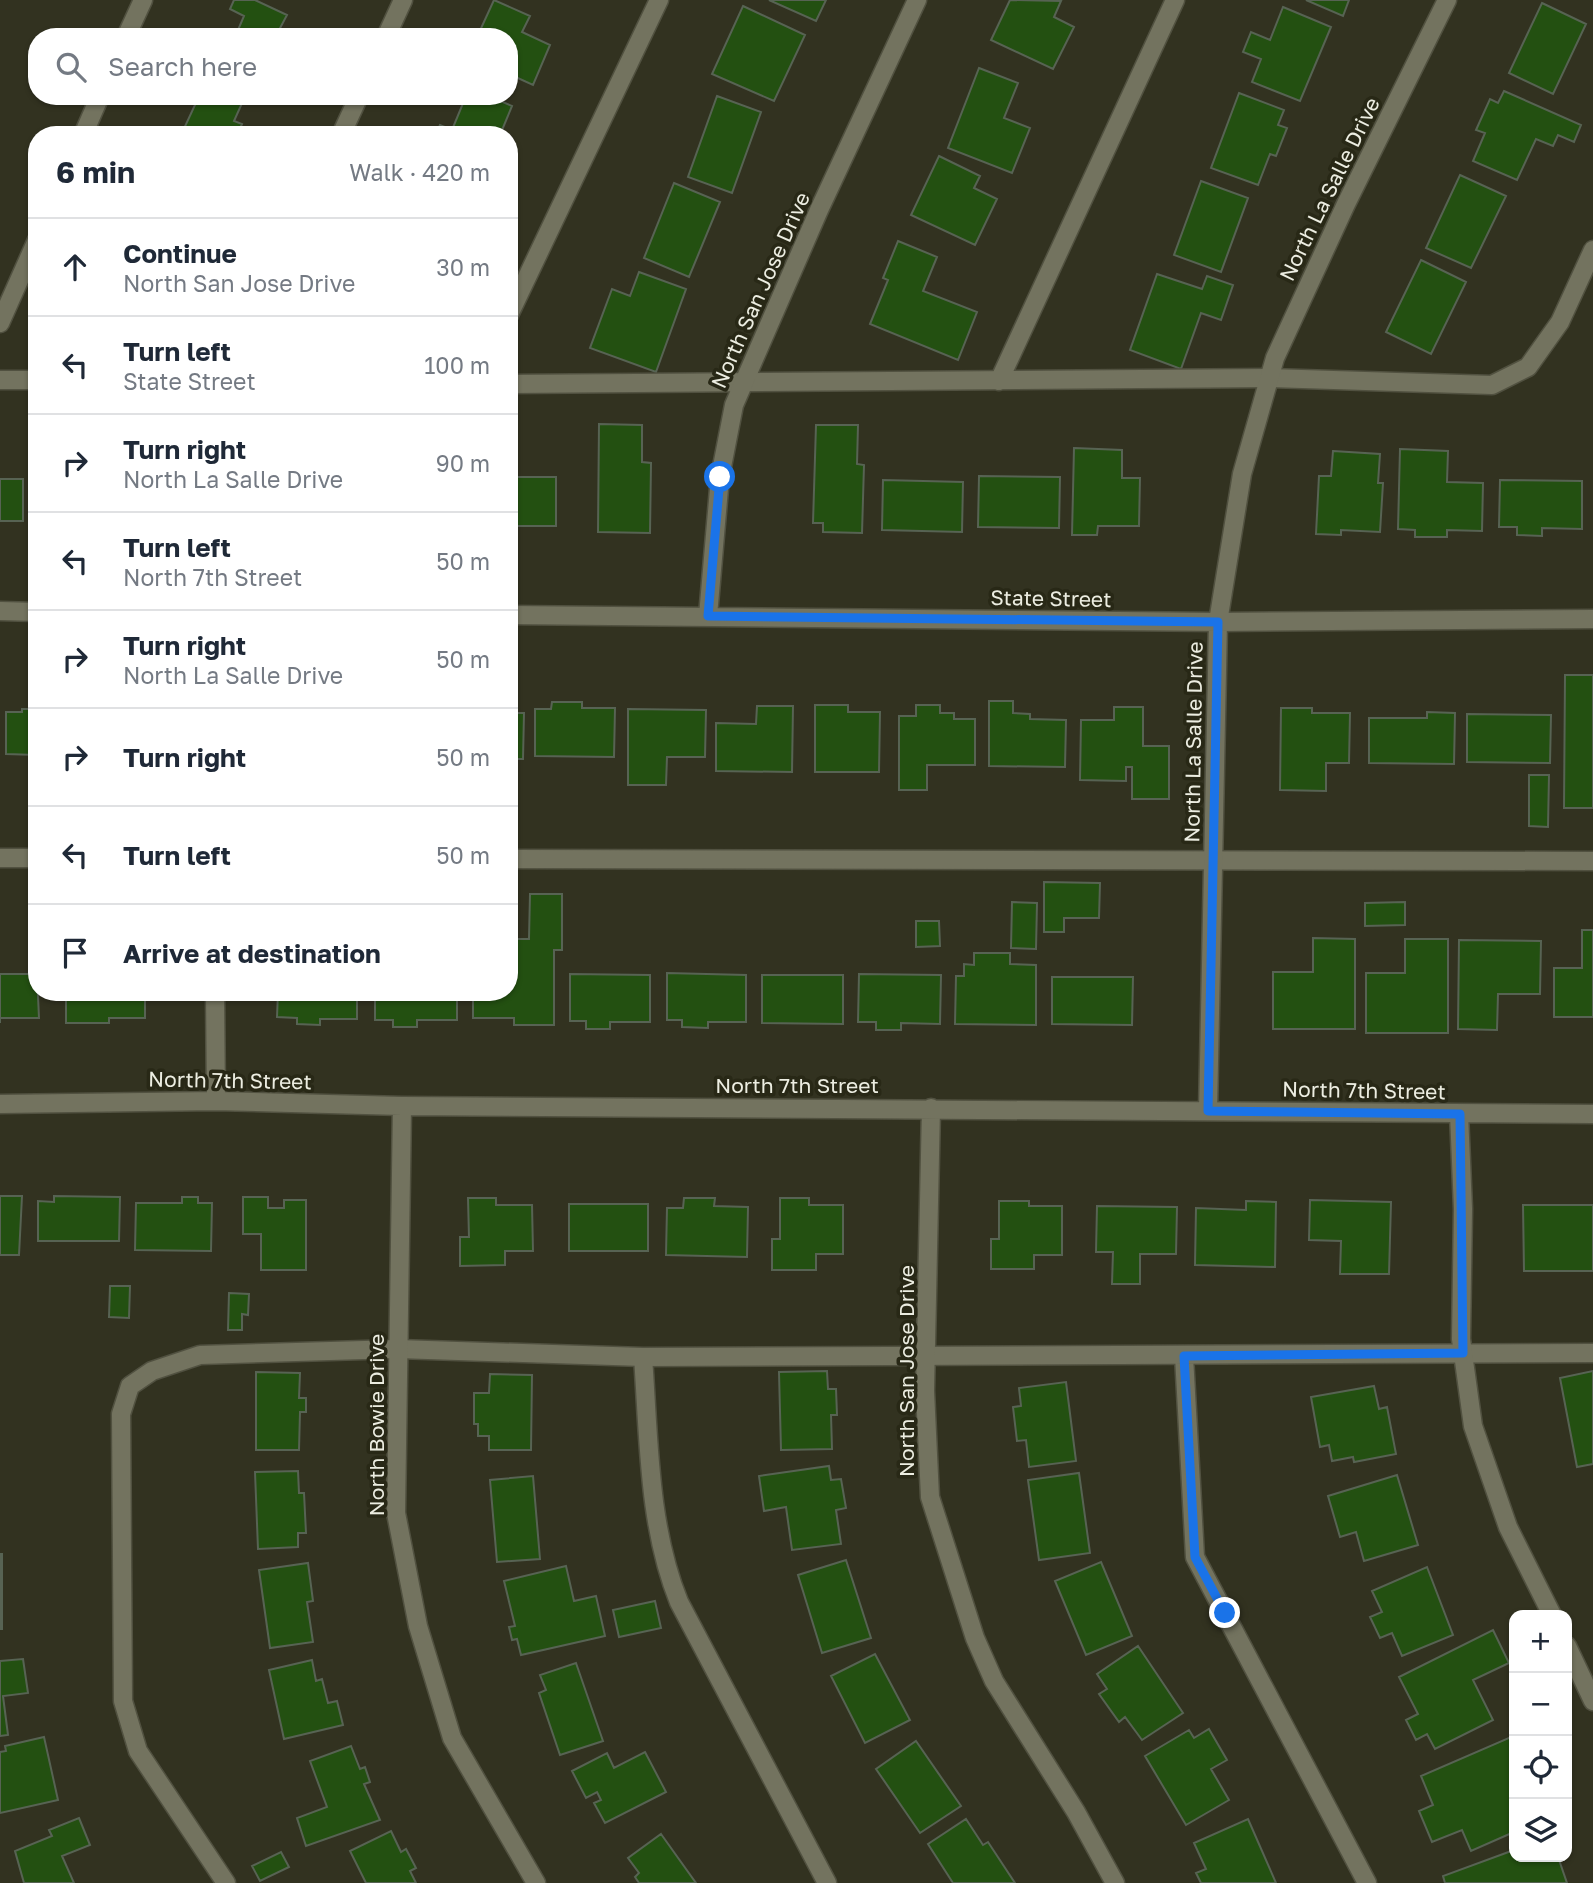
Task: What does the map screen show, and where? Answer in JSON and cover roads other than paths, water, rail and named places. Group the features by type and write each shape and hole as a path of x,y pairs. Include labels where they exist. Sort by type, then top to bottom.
{"street":[{"path":"130,28 142,0"},
{"path":"390,28 403,0"},
{"path":"518,296 659,0"},
{"name":"North San Jose Drive","path":"708,616 720,477 734,405 819,211 917,0"},
{"path":"999,381 1175,0"},
{"name":"North La Salle Drive","path":"1208,1111 1218,622 1242,474 1275,358 1346,204 1447,0"},
{"path":"87,126 96,105"},
{"path":"345,126 355,105"},
{"path":"518,384 1270,378 1492,384 1528,367 1560,322 1593,250"},
{"path":"0,324 28,260"},
{"path":"0,380 28,380"},
{"path":"0,611 28,612"},
{"name":"State Street","path":"518,615 1218,622 1593,619"},
{"path":"0,858 28,858"},
{"path":"518,859 1213,858 1593,861"},
{"path":"215,1001 216,1101"},
{"name":"North 7th Street","path":"0,1104 216,1101 402,1106 1593,1114"},
{"name":"North Bowie Drive","path":"402,1106 397,1513 418,1626 452,1738 536,1883"},
{"name":"North San Jose Drive","path":"931,1108 926,1357 930,1497 975,1638 994,1681 1076,1812 1115,1883"},
{"path":"1460,1114 1463,1353 1473,1426 1508,1527 1550,1610"},
{"path":"226,1883 138,1751 124,1702 121,1414 130,1387 152,1371 200,1354 398,1349 643,1357 1593,1353"},
{"path":"1184,1356 1195,1557 1367,1883"},
{"path":"643,1357 651,1476 663,1563 679,1602 827,1883"},
{"path":"1572,1657 1593,1701"}]}
